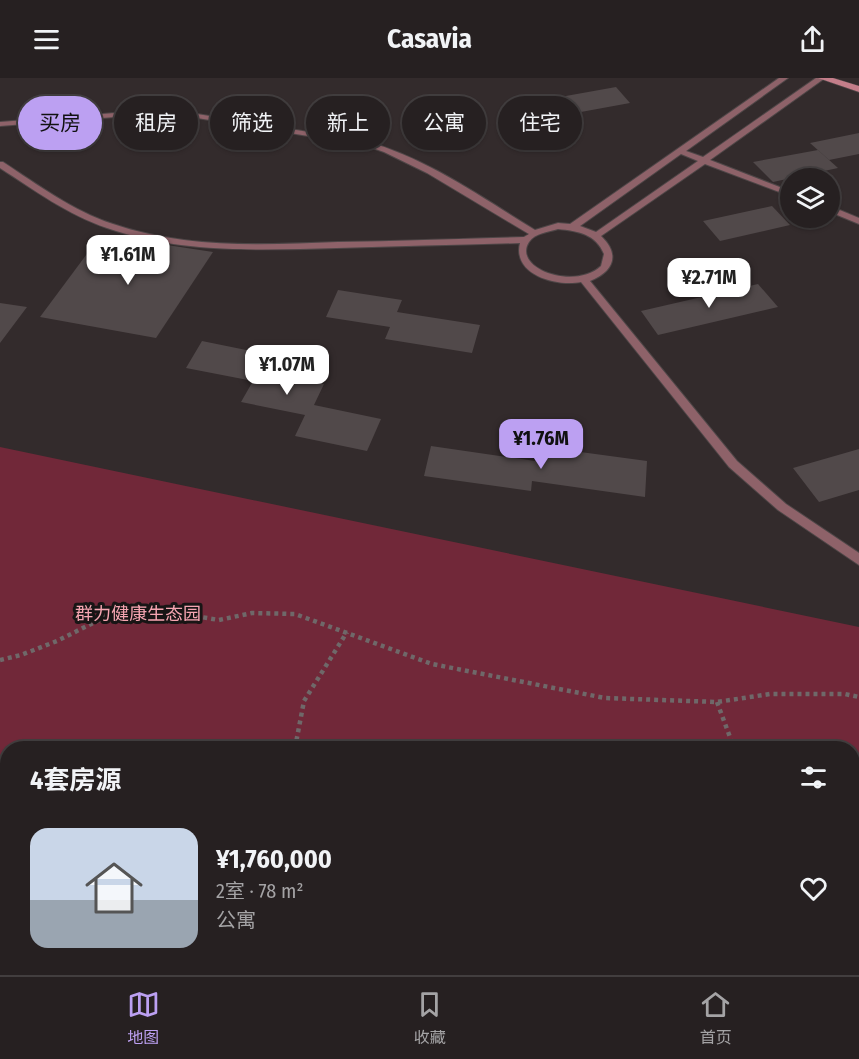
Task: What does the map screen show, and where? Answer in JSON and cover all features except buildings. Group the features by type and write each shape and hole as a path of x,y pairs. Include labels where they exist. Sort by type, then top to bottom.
{"street":[{"path":"822,78 859,89"}],"lane":[{"path":"572,227 784,78"},
{"path":"596,236 822,78"},
{"path":"0,124 166,111 365,143 420,166 534,233"},
{"path":"680,151 780,190"},
{"path":"0,164 43,192 107,226 136,234 201,244 242,248 526,240"},
{"path":"840,213 859,221"},
{"path":"558,226 572,227 596,236 604,243 609,252 609,261 604,269 596,276 584,280 561,280 539,274 529,267 523,258 522,248 526,240 534,233 558,226"},
{"path":"584,280 733,464 782,507 859,560"}],"path":[{"path":"0,660 21,655 57,641 129,605 219,620 252,613 295,614 432,664 604,698 717,702 770,694 844,694 859,697"},
{"path":"296,741 304,701 347,632"},
{"path":"717,702 731,741"}],"green space":[{"name":"群力健康生态园","path":"0,447 859,627 859,741 0,741"}]}
